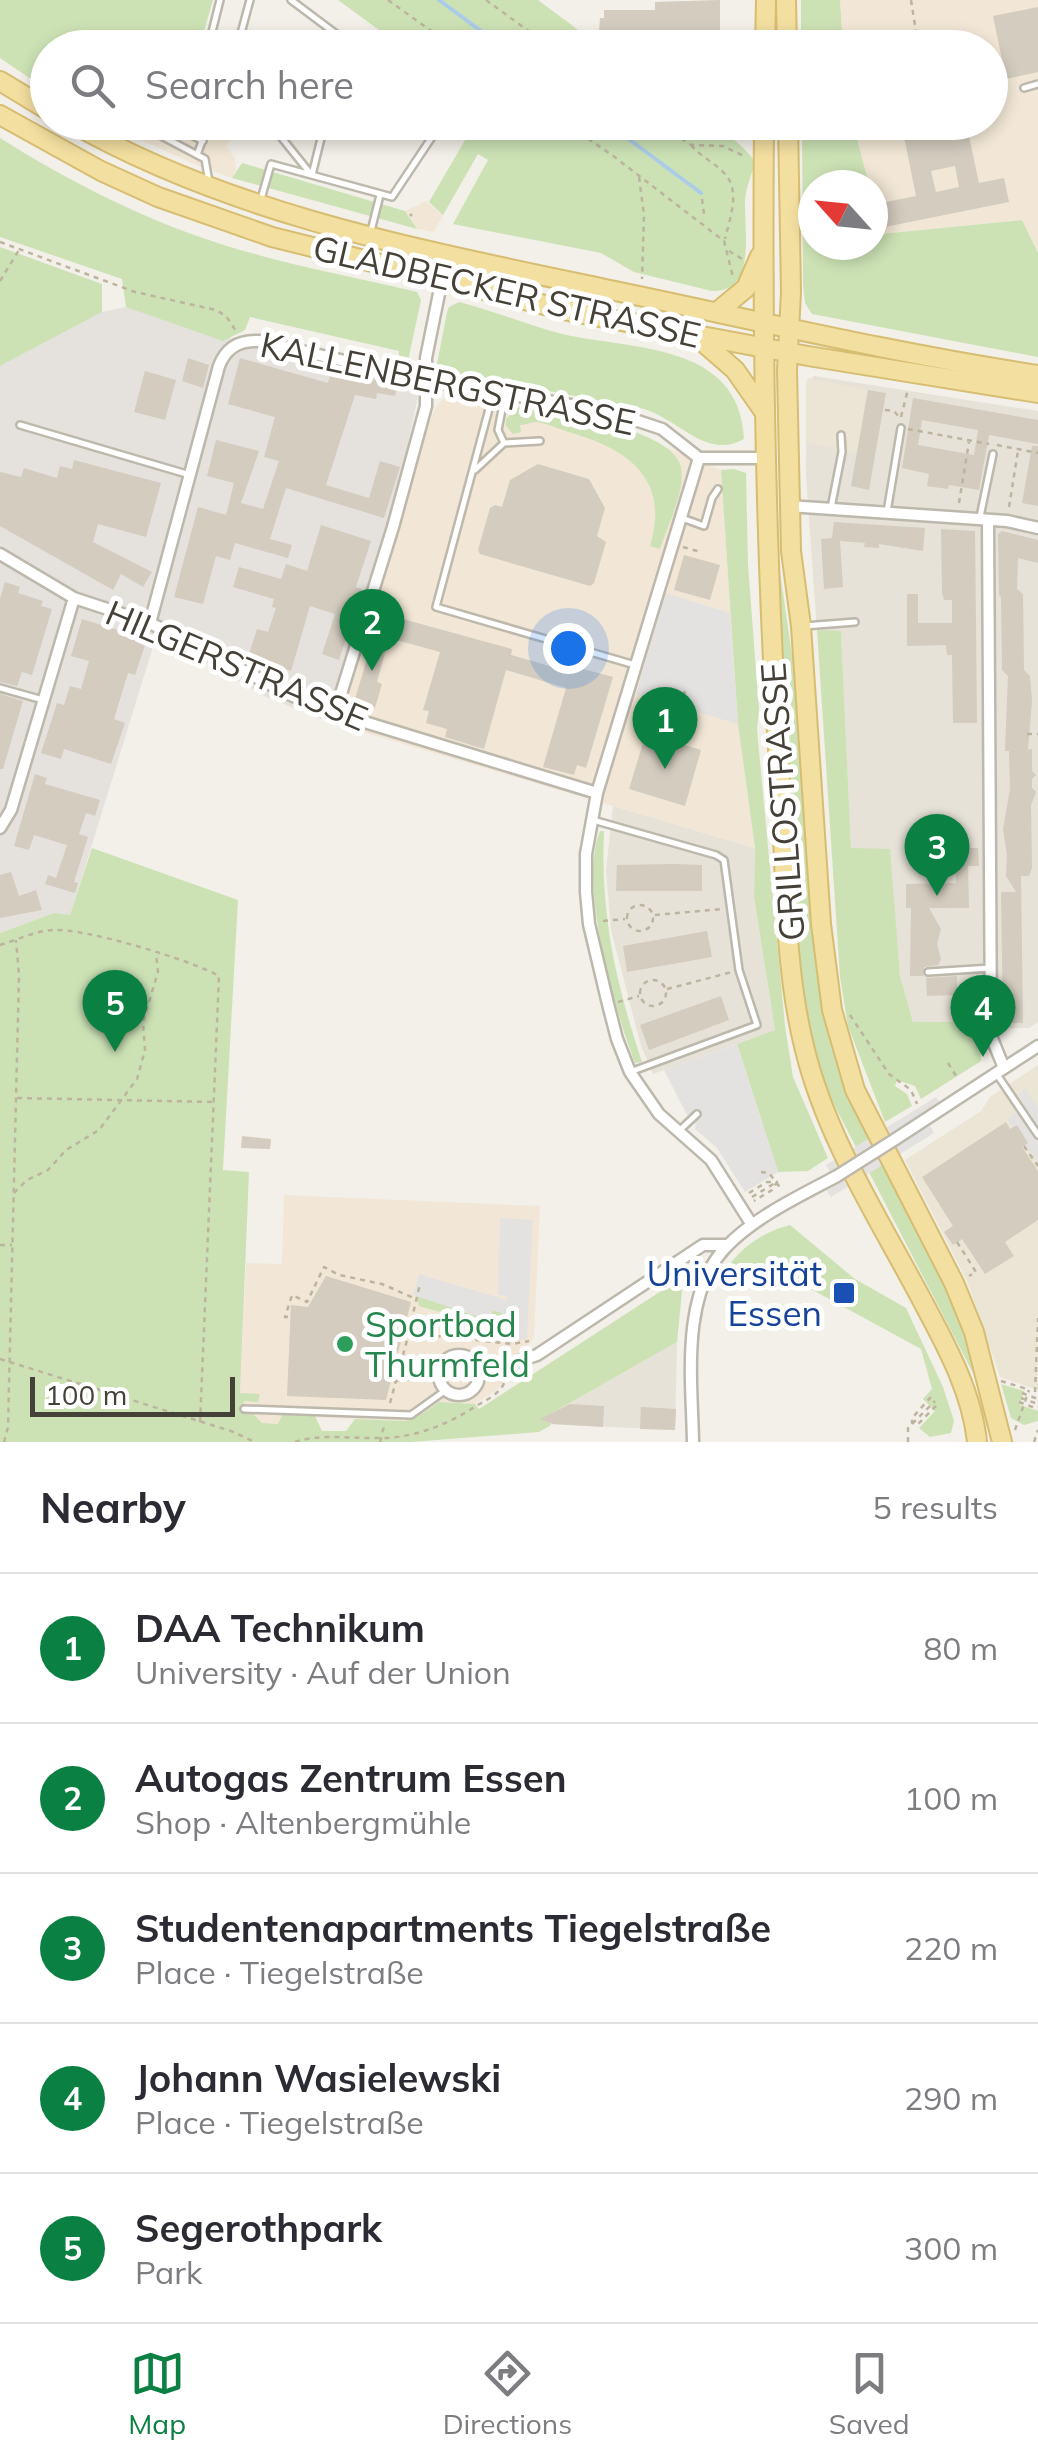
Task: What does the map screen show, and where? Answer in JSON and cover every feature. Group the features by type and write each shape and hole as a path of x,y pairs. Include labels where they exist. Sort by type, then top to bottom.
{"main road":[{"path":"786,0 787,30"},
{"path":"761,4 763,30"},
{"path":"0,81 30,99"},
{"name":"GLADBECKER STRASSE","path":"0,115 30,131"},
{"name":"GLADBECKER STRASSE","path":"46,140 186,208 272,238 573,312 1038,393"},
{"name":"GLADBECKER STRASSE","path":"100,140 209,189 369,237 789,328 1038,375"},
{"name":"GRILLOSTRASSE","path":"764,140 763,410 768,593 797,1012 805,1051 836,1143 947,1347 965,1392 977,1442"},
{"name":"GRILLOSTRASSE","path":"788,140 791,551 821,924 832,1010 855,1090 954,1283 988,1377 1002,1442"},
{"path":"717,312 746,288 764,246"},
{"path":"696,335 735,370 763,410"}],"street":[{"path":"335,713 426,406 426,358 448,254"},
{"name":"KALLENBERGSTRASSE","path":"150,623 222,358 242,341 426,380 611,412 678,438 698,458"},
{"path":"752,1226 711,1160 658,1114 630,1072 616,1039 589,924 586,854 597,793 698,458 764,458"},
{"path":"789,506 1007,521 1038,528"},
{"path":"984,520 991,1036 1000,1070"},
{"name":"HILGERSTRASSE","path":"0,554 74,598 150,623 291,695 335,713 597,793"},
{"path":"0,828 10,810 74,598"},
{"path":"692,1442 695,1321 704,1282 727,1246 752,1226 1038,1046"},
{"path":"478,1374 537,1355 703,1245 727,1246"},
{"path":"673,1268 704,1282"},
{"path":"458,1355 470,1358 478,1374 470,1391 458,1394 446,1390 439,1375 447,1359 458,1355"}],"lane":[{"path":"212,30 220,0"},
{"path":"242,30 250,0"},
{"path":"291,0 328,30"},
{"path":"1024,88 1038,84"},
{"path":"168,140 204,159 210,172 209,189"},
{"path":"284,140 312,175"},
{"path":"312,175 321,140"},
{"path":"259,206 271,164 392,197 430,140"},
{"path":"197,155 203,141"},
{"path":"369,237 380,195"},
{"path":"499,393 498,430 504,443"},
{"path":"499,393 472,472 436,607 635,665"},
{"path":"20,425 190,474"},
{"path":"887,512 901,428"},
{"path":"831,508 842,452 840,435"},
{"path":"472,472 504,443 540,441"},
{"path":"984,520 993,454"},
{"path":"679,516 704,526 718,489"},
{"path":"800,626 855,622"},
{"path":"0,688 42,700"},
{"path":"591,820 716,854 727,868 739,970 757,1025 630,1072"},
{"path":"928,972 991,968"},
{"path":"1000,1070 1038,1135"},
{"path":"678,1133 697,1114"},
{"path":"244,1409 411,1415 446,1390"}],"path":[{"path":"388,0 430,30"},
{"path":"486,0 527,30"},
{"path":"911,0 916,30"},
{"path":"588,140 724,241 732,274"},
{"path":"682,140 730,181 734,201 724,241"},
{"path":"691,146 722,146 748,158"},
{"path":"639,176 644,215 642,279"},
{"path":"702,199 704,214"},
{"path":"0,242 135,292 216,310 226,316 242,341"},
{"path":"0,281 20,249"},
{"path":"728,250 747,260"},
{"path":"908,390 901,428 1038,453"},
{"path":"884,410 894,411 900,419"},
{"path":"956,518 969,440"},
{"path":"1007,521 1018,449"},
{"path":"687,548 701,552"},
{"path":"676,725 685,691"},
{"path":"1027,734 1038,734"},
{"path":"639,904 647,906 654,915 650,928 642,931 630,927 627,919 639,904"},
{"path":"654,915 729,909"},
{"path":"589,924 627,919"},
{"path":"0,945 49,930 67,930 219,976 200,1423"},
{"path":"4,1442 8,1427 13,1245 19,975 16,940"},
{"path":"13,1194 27,1180 48,1170 66,1150 99,1130 137,1079 146,1032 143,1022 158,972 156,954"},
{"path":"666,990 739,970"},
{"path":"651,980 660,982 666,990 664,1000 656,1005 646,1003 641,995 643,986 651,980"},
{"path":"631,998 641,995"},
{"path":"843,1010 855,1021 893,1080 914,1094 916,1104"},
{"path":"948,1064 958,1078"},
{"path":"15,1098 215,1102"},
{"path":"1024,1146 1038,1166"},
{"path":"761,1172 769,1173 782,1190"},
{"path":"752,1197 777,1182"},
{"path":"957,1242 976,1272 963,1279"},
{"path":"0,1245 13,1245"},
{"path":"288,1317 286,1304 292,1294 307,1302 324,1267 338,1275 382,1284 414,1298"},
{"path":"381,1440 420,1284"},
{"path":"1037,1399 1038,1318"},
{"path":"409,1333 512,1344 529,1341"},
{"path":"0,1359 232,1431 254,1442"},
{"path":"295,1442 310,1437 394,1440 457,1419 501,1390 505,1367"},
{"path":"394,1381 439,1375"},
{"path":"988,1377 1029,1390 1037,1399"},
{"path":"1012,1442 1029,1390"},
{"path":"1021,1398 1037,1399"},
{"path":"908,1442 908,1428 935,1401"},
{"path":"1034,1442 1038,1430"}],"shaded area":[{"path":"840,0 1038,0 1038,253 1022,220 888,233 888,170 865,170 857,140 1008,140 1008,30 842,30"},
{"path":"141,140 230,140 226,146 235,158 236,170 232,178"},
{"path":"426,201 443,215 434,232 417,229 405,211"},
{"path":"126,307 250,344 420,386 392,520 329,722 266,697 157,634 70,916 54,913 0,933 0,366 101,312"},
{"path":"814,376 1038,411 1038,1022 1029,1028 1003,1028 980,1022 913,1022 900,976 895,920 851,848 841,632 817,630 806,477 806,383"},
{"path":"808,378 868,390 862,422 881,426 875,458 806,442"},
{"path":"453,395 612,425 721,470 738,724 755,848 329,722 392,520 435,408"},
{"path":"665,593 730,613 738,724 636,694"},
{"path":"613,806 755,848 754,897 775,1030 653,1074 641,1046 611,930 606,871"},
{"path":"737,1044 778,1172 745,1192 717,1148 695,1129 696,1124 689,1119 664,1070"},
{"path":"1038,1065 1038,1390 1000,1377 967,1281 905,1160 981,1111 990,1097"},
{"path":"1025,1089 1038,1107 1038,1163 1007,1119 1025,1106 1018,1095"},
{"path":"936,1097 941,1104 925,1115 934,1133 831,1197 826,1190 837,1184 826,1165"},
{"name":"Sportbad Thurmfeld","path":"284,1195 540,1206 534,1337 497,1390 475,1404 439,1402 405,1421 282,1416 277,1439 241,1413 246,1263 282,1264"},
{"name":"Sportbad Thurmfeld","path":"500,1218 533,1220 527,1339 507,1341 507,1315 493,1310 489,1320 413,1295 419,1274 507,1300 507,1296 498,1295"},
{"path":"677,1342 675,1430 548,1424 545,1417"}],"green space":[{"path":"0,0 213,0 204,30 30,30 30,78 0,58"},
{"path":"338,0 538,0 578,30 379,30"},
{"path":"801,0 840,0 842,30 801,30"},
{"path":"0,138 97,193 175,228 254,254 417,292 421,300 408,361 398,363 399,351 250,317 245,330 223,341 126,307 122,279 0,237"},
{"path":"465,140 733,140 755,162 745,200 742,271 726,289 712,291 634,272 601,253 453,224 488,160 478,154 443,215 429,202"},
{"path":"802,140 857,140 865,170 802,170"},
{"path":"242,163 405,211 417,229 232,178"},
{"path":"1022,220 1038,253 1038,357 812,314 805,303 803,260 888,260 888,233"},
{"path":"0,247 102,284 102,312 0,366"},
{"path":"459,302 562,334 649,349 703,367 724,384 738,407 744,439 718,445 644,409 441,371 437,364 447,312"},
{"path":"519,407 635,432 673,453 681,467 681,487 660,549 650,546 654,503 640,471 593,440 548,425 520,425 521,432 513,434 506,419"},
{"path":"721,470 746,473 757,730 785,1026 793,1077 828,1158 808,1171 778,1172 737,1044 775,1030 754,897 755,848 738,724"},
{"path":"775,572 780,572 801,718 819,985 828,1032 844,1084 942,1276 978,1371 973,1373 828,1093 811,1038 802,989"},
{"path":"817,630 841,631 851,848 890,849 900,976 913,1022 980,1022 981,1061 921,1099 915,1086 897,1080 895,1086 907,1094 912,1106 885,1122 848,1026 840,977"},
{"path":"600,831 604,831 603,862 612,948 642,1062 635,1063 627,1040 609,981 596,914 594,854"},
{"path":"92,848 238,900 223,1170 249,1172 240,1393 260,1394 258,1402 244,1401 242,1413 253,1414 262,1423 278,1424 282,1415 315,1416 322,1431 346,1431 355,1419 405,1421 439,1402 475,1404 479,1409 672,1284 681,1287 682,1292 677,1342 545,1417 551,1425 539,1432 411,1442 0,1442 0,933 54,913 70,915"},
{"path":"790,1225 855,1279 906,1308 943,1387 954,1421 951,1433 930,1437 919,1428 935,1411 923,1399 932,1389 921,1349 765,1264 741,1264 721,1277 750,1244"},
{"path":"417,1296 489,1320 493,1310 508,1315 497,1316 496,1328 419,1306"},
{"path":"1001,1384 1024,1391 1020,1405 1038,1411 1038,1421 1024,1425 1011,1418"}],"building":[{"path":"720,0 720,30 599,30 604,10 655,10 655,2"},
{"path":"1038,7 1038,72 1008,79 1008,30 996,30 993,16"},
{"path":"905,140 970,140 979,183 1004,178 1009,202 888,226 888,202 916,196","holes":["955,166 959,187 936,192 931,171"]},
{"path":"188,358 209,365 203,388 182,381"},
{"path":"240,358 328,383 331,371 398,384 395,396 377,393 376,399 355,395 326,485 369,498 380,461 400,467 384,518 286,488 270,539 292,545 288,558 235,543 230,560 216,556 203,604 174,597 198,507 226,515 234,483 207,476 216,440 259,451 241,503 263,509 279,461 264,457 275,417 228,404"},
{"path":"145,371 176,380 165,420 134,412"},
{"path":"868,390 886,393 869,490 851,486"},
{"path":"913,398 1038,420 1038,444 989,435 979,490 927,486 929,474 902,468","holes":["922,420 978,430 974,455 918,445"]},
{"path":"1032,446 1038,446 1038,506 1022,503"},
{"path":"74,460 161,483 146,537 98,524 93,542 152,572 143,587 121,574 113,590 0,526 0,472 21,477 24,468 57,478 60,466 72,469"},
{"path":"538,464 589,479 605,508 597,536 606,542 590,586 480,554 478,550 490,508 502,507 510,480"},
{"path":"834,522 925,528 923,551 879,544 879,548 864,547 865,543 840,541 843,587 824,589 821,539 832,538"},
{"path":"321,525 371,541 356,587 362,589 339,660 322,654 335,614 310,606 291,671 248,657 257,629 268,632 276,608 272,607 274,599 233,587 239,567 281,579 286,564 307,571"},
{"path":"941,529 975,531 977,723 953,723 952,655 947,655 946,645 907,646 907,594 918,594 918,623 952,623 952,600 944,600 942,593"},
{"path":"1002,531 1038,540 1038,563 1018,558 1017,589 1023,594 1024,670 1030,676 1032,701 1028,750 1032,749 1032,771 1036,775 1032,779 1036,792 1031,805 1032,868 1029,876 1021,876 1023,1023 1003,1023 1001,892 1016,892 1006,876 1003,829 1010,789 1009,751 1005,751 1008,676 1002,670 999,595 998,534"},
{"path":"684,555 720,565 710,600 674,590"},
{"path":"5,582 20,587 18,593 43,601 41,606 52,609 32,675 22,672 17,686 0,682 0,599"},
{"path":"381,613 512,649 511,655 571,672 572,666 613,677 586,768 577,765 574,775 543,767 566,688 506,670 484,749 445,737 447,729 426,723 429,711 423,710 440,652 389,638 377,682 382,684 375,708 354,702"},
{"path":"82,619 147,639 135,675 128,673 114,719 125,723 111,764 64,749 61,759 41,753 57,703 64,705 70,686 81,689 89,661 71,656"},
{"path":"0,694 23,701 3,769 0,769"},
{"path":"646,733 701,750 685,806 629,789"},
{"path":"35,774 47,778 45,784 100,800 95,816 86,813 79,834 88,837 74,882 78,883 75,893 45,884 48,875 56,878 67,845 34,835 29,850 14,846"},
{"path":"956,848 978,848 979,866 968,866 969,908 929,908 941,929 937,944 941,959 938,965 924,967 923,976 910,976 911,908 906,908 906,884 956,883"},
{"path":"617,865 702,865 702,891 616,891"},
{"path":"11,872 19,896 36,890 42,910 0,918 0,875"},
{"path":"707,931 712,957 627,972 623,946"},
{"path":"957,976 957,995 927,996 926,978"},
{"path":"721,996 729,1020 649,1050 640,1025"},
{"path":"1006,1122 1010,1129 1017,1125 1028,1143 1022,1147 1038,1171 1038,1220 1005,1242 1014,1256 985,1274 962,1239 953,1245 944,1232 953,1226 922,1177"},
{"path":"242,1136 271,1139 270,1149 241,1148"},
{"name":"Sportbad Thurmfeld","path":"326,1276 411,1302 386,1400 287,1396 291,1305 308,1307"},
{"path":"570,1404 604,1406 603,1427 553,1424 540,1419"},
{"path":"641,1407 676,1409 675,1430 640,1429"}],"waterway":[{"path":"439,0 480,30"},
{"path":"630,140 701,193"}],"place":[{"name":"Autogas Zentrum Essen","path":"372,671"},
{"name":"DAA Technikum","path":"665,769"},
{"name":"Studentenapartments Tiegelstraße","path":"937,896"},
{"name":"Segerothpark","path":"115,1052"},
{"name":"Johann Wasielewski","path":"983,1057"},
{"name":"Universität Essen","path":"844,1293"},
{"name":"Sportbad Thurmfeld","path":"345,1344"}]}
